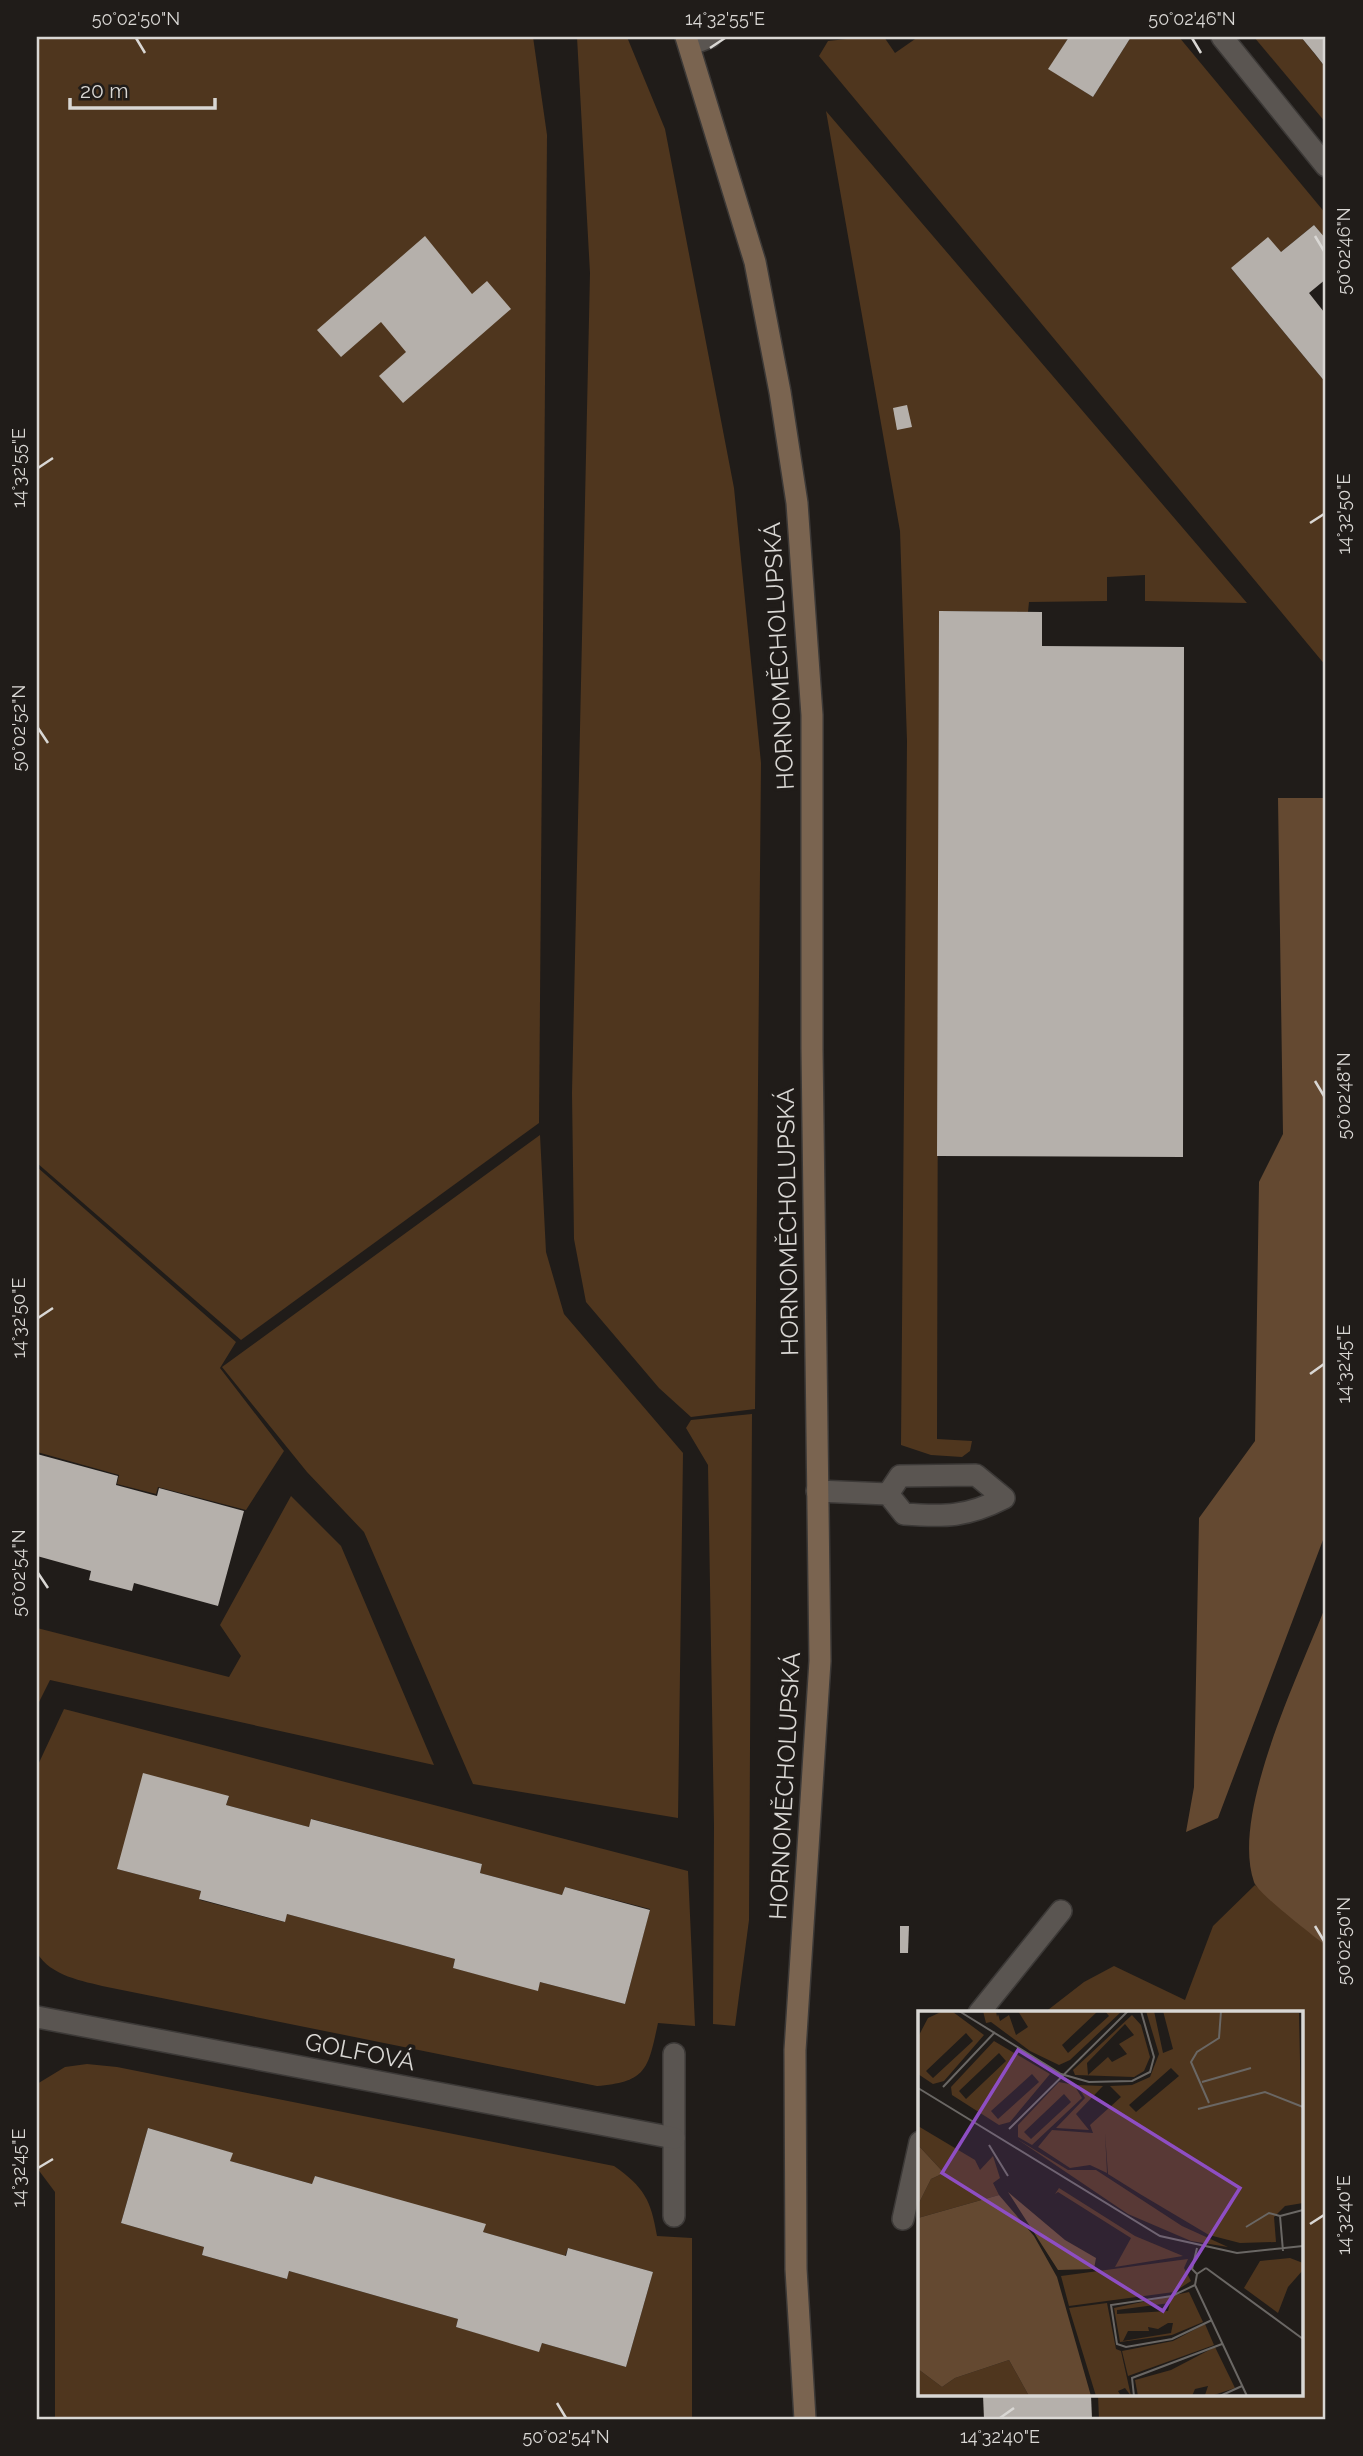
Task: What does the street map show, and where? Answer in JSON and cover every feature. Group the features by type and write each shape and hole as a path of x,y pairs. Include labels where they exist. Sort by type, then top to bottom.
{"street":[{"path":"688,41 710,37"},
{"path":"1222,37 1326,166"},
{"name":"HORNOMĚCHOLUPSKÁ","path":"688,41 755,262 797,503 813,715 820,1661 795,2050 796,2245 805,2419"},
{"path":"817,1492 888,1494"},
{"path":"981,2011 1061,1911"},
{"name":"GOLFOVÁ","path":"37,2017 674,2138"},
{"path":"674,2054 674,2216"},
{"path":"903,2218 918,2151"}],"shaded area":[{"path":"37,37 533,37 547,135 539,1123 241,1340 37,1163"},
{"path":"577,37 627,37 665,129 734,488 761,763 755,1409 691,1417 659,1388 586,1302 574,1239 572,1093 590,273"},
{"path":"884,37 895,53 918,37 1069,37 1049,69 1093,97 1131,37 1179,37 1326,214 1326,239 1314,225 1281,252 1231,268 1326,383 1326,666 819,56 828,41"},
{"path":"1254,37 1301,37 1326,68 1326,123"},
{"path":"826,111 1247,603 1145,601 1145,575 1107,577 1107,601 1029,602 1028,612 939,611 937,1439 972,1441 970,1451 962,1457 931,1455 901,1445 907,741 900,531"},
{"path":"1278,798 1326,798 1326,1532 1218,1818 1186,1832 1194,1787 1199,1518 1255,1441 1259,1182 1283,1134"},
{"path":"540,1135 546,1252 564,1314 683,1453 678,1818 473,1784 364,1532 307,1472 222,1367"},
{"path":"37,1167 236,1342 220,1368 284,1451 246,1510 158,1487 156,1494 117,1484 119,1475 37,1452"},
{"path":"752,1414 749,1920 735,2026 713,2024 714,1826 708,1465 686,1428 691,1420"},
{"path":"291,1496 341,1546 434,1765 50,1680 37,1706 37,1628 229,1677 241,1656 220,1625"},
{"path":"1326,1605 1326,1946 1258,1888 1254,1882 1249,1853 1251,1819 1271,1743"},
{"path":"64,1709 688,1871 695,2026 658,2023 651,2052 642,2070 626,2081 597,2086 107,1987 68,1976 50,1967 37,1953 37,1767","holes":["229,1797 226,1805 309,1827 312,1819 482,1864 480,1873 562,1895 565,1887 650,1909 625,2004 540,1982 538,1990 453,1968 455,1959 287,1914 284,1922 200,1900 201,1891 117,1869"]},
{"path":"1255,1885 1326,1946 1326,2419 1099,2419 1098,2396 1304,2396 1304,2011 1047,2011 1084,1982 1114,1966 1185,2000 1213,1926"},
{"path":"87,2064 117,2067 614,2166 645,2195 657,2236 692,2238 692,2419 55,2419 55,2192 37,2168 37,2084 65,2067","holes":["148,2128 232,2153 230,2161 312,2184 315,2176 485,2225 483,2232 565,2256 568,2248 653,2272 626,2367 542,2343 539,2351 456,2327 458,2319 289,2271 287,2279 202,2255 204,2247 121,2223"]}],"building":[{"path":"1069,37 1131,37 1093,97 1048,69"},
{"path":"1301,37 1326,37 1326,68 1315,54"},
{"path":"1314,225 1326,239 1326,279 1309,293 1324,312 1326,310 1326,383 1231,268 1268,237 1281,252"},
{"path":"425,236 472,294 487,281 511,309 403,403 379,376 406,352 381,322 341,357 317,330"},
{"path":"907,405 912,427 897,430 893,408"},
{"path":"939,611 1042,612 1042,646 1184,647 1183,1157 937,1156"},
{"path":"37,1454 118,1476 116,1485 157,1496 159,1488 244,1511 218,1606 134,1583 132,1591 89,1580 91,1571 37,1556"},
{"path":"143,1773 229,1796 226,1805 309,1827 311,1819 482,1864 480,1873 562,1895 565,1887 650,1910 625,2004 540,1982 538,1991 453,1968 455,1959 287,1914 285,1922 199,1899 201,1891 117,1869"},
{"path":"900,1926 909,1926 908,1953 900,1953"},
{"path":"148,2128 233,2153 230,2161 312,2184 315,2176 486,2224 483,2232 566,2256 568,2248 653,2272 626,2367 542,2343 539,2352 456,2327 458,2319 289,2271 287,2279 202,2255 204,2247 121,2223"},
{"path":"983,2396 1091,2396 1092,2419 984,2419"}]}
